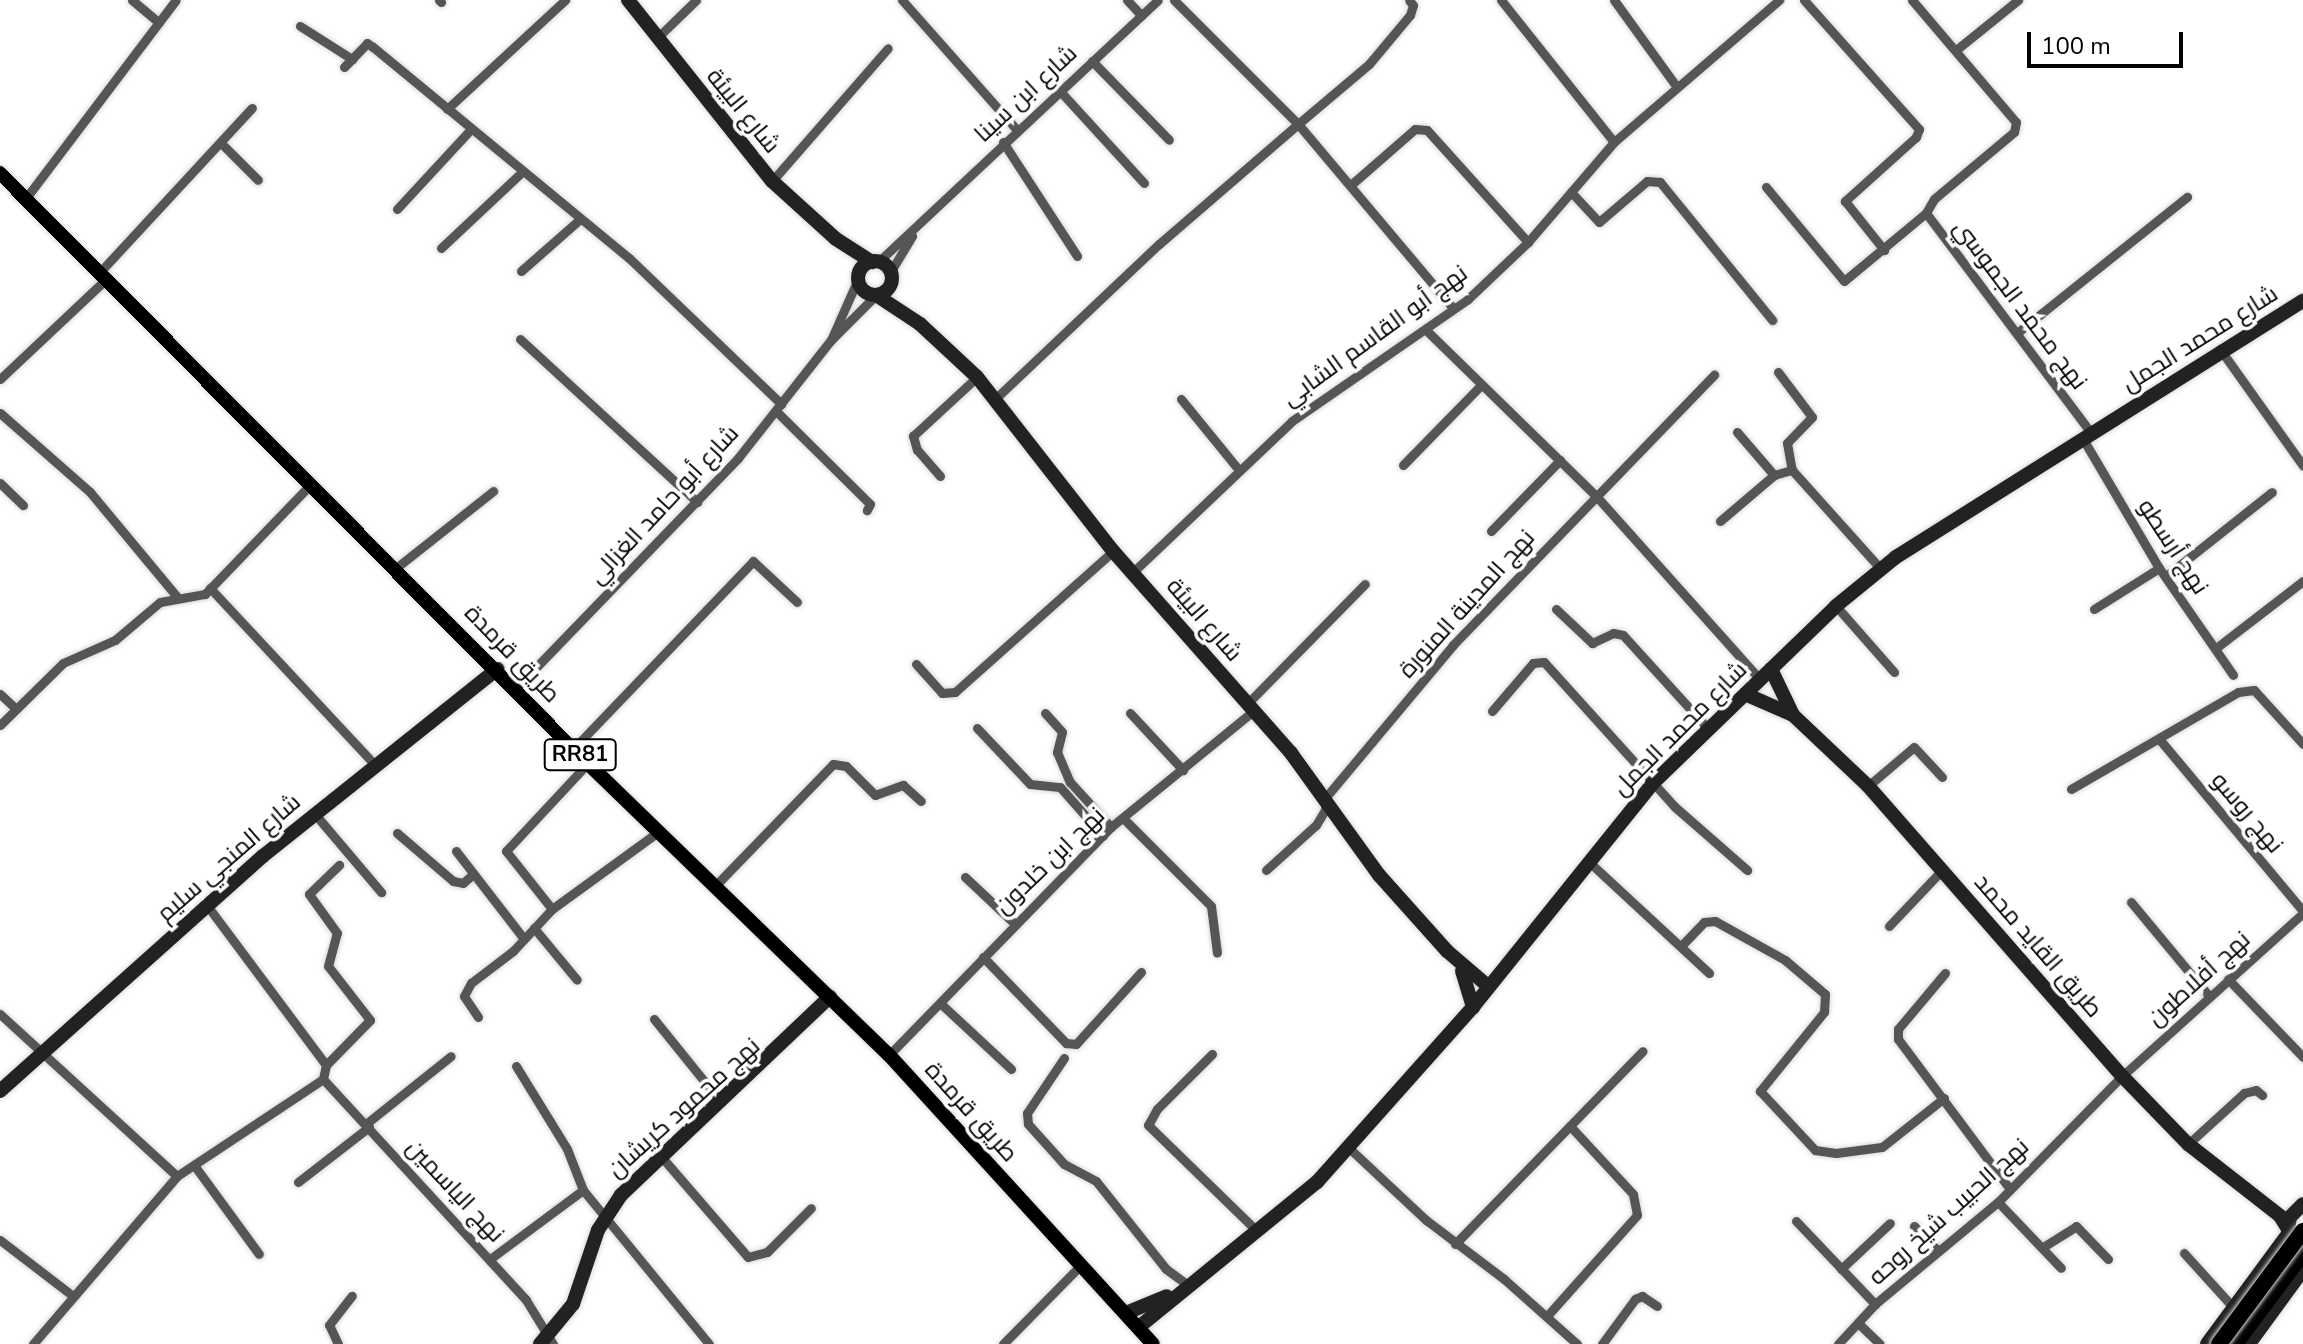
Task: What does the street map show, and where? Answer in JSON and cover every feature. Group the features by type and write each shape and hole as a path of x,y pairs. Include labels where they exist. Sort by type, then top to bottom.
{"highway":[{"path":"2219,1344 2293,1231"},
{"path":"2235,1344 2303,1253"}],"main road":[{"name":"طريق قرمدة","path":"0,173 516,688 573,749 889,1055 1153,1344"}],"street":[{"path":"132,0 159,23"},
{"path":"26,198 176,0"},
{"path":"447,109 565,0"},
{"name":"شارع البيئة","path":"628,0 714,114 772,181 836,239 883,268 920,324"},
{"path":"658,37 696,0"},
{"path":"902,0 1016,129"},
{"path":"1127,0 1141,15"},
{"name":"شارع ابن سينا","path":"883,268 924,220 1016,129 1158,0"},
{"path":"1174,0 1353,183 1453,308"},
{"path":"1501,0 1614,142"},
{"path":"1614,0 1676,86"},
{"name":"نهج أبو القاسم الشابي","path":"1133,572 1292,421 1426,330 1528,242 1614,142 1765,4 1779,0"},
{"path":"1804,0 1919,129 1916,137 1845,201 1884,250"},
{"path":"1912,0 2013,116 2014,132 1934,199 1926,213"},
{"path":"1956,50 2018,0"},
{"path":"996,398 1159,244 1369,64 1413,2"},
{"path":"300,26 348,63 367,43 629,258 870,504 867,510"},
{"path":"772,181 888,48"},
{"path":"1092,61 1169,140"},
{"path":"1059,90 1144,183"},
{"path":"0,379 102,276 252,108"},
{"path":"397,209 471,129"},
{"path":"1353,183 1415,129 1427,130 1528,242"},
{"path":"1003,142 1077,256"},
{"path":"221,143 258,180"},
{"path":"441,248 522,172"},
{"path":"1571,192 1599,222 1647,181 1660,182 1772,320"},
{"name":"نهج محمد الجموسي","path":"1766,187 1839,280 1848,280 1926,213 2017,333 2088,436"},
{"path":"2017,333 2187,197"},
{"path":"521,271 579,220"},
{"name":"شارع ابن سينا","path":"883,268 924,220"},
{"name":"شارع البيئة","path":"836,239 862,289 920,324 996,398 1113,551 1326,797 1379,875 1447,951 1487,990"},
{"path":"858,279 883,268 888,290 876,295"},
{"name":"شارع أبو حامد الغزالي","path":"831,340 858,279"},
{"name":"شارع أبو حامد الغزالي","path":"516,688 697,502 831,340 876,295"},
{"name":"شارع محمد الجمل","path":"1139,1327 1182,1288 1299,1200 1473,1007 1653,783 1836,606 1880,568 2220,349 2303,301"},
{"path":"1426,330 1597,497 1766,674"},
{"path":"520,339 697,502"},
{"path":"2220,349 2303,466"},
{"path":"1778,372 1812,417 1787,443 1792,470 1880,568"},
{"name":"نهج المدينة المنورة","path":"1266,870 1316,825 1325,810 1326,797 1453,645 1714,375"},
{"path":"940,476 917,450 913,436 977,377"},
{"path":"1403,465 1481,385"},
{"path":"1181,399 1238,469"},
{"path":"0,413 90,492 178,598"},
{"path":"1737,432 1774,475"},
{"name":"نهج أرسطو","path":"2088,436 2162,572 2233,675"},
{"path":"1491,531 1560,460"},
{"path":"1720,521 1774,475 1792,470"},
{"path":"0,483 23,505"},
{"path":"0,725 63,663 115,640 160,602 178,598 195,600 312,483"},
{"path":"396,568 493,491"},
{"path":"2094,609 2162,572 2272,492"},
{"path":"916,664 942,693 955,692 1113,551"},
{"path":"573,749 753,561 797,602"},
{"path":"2216,648 2303,581"},
{"name":"نهج ابن خلدون","path":"889,1055 1014,923 1111,827 1183,770 1250,708 1365,584"},
{"path":"210,588 375,765"},
{"path":"1836,606 1894,672"},
{"path":"1556,609 1592,643 1613,633 1623,635 1709,730"},
{"path":"1492,711 1533,663 1544,662 1653,783 1747,870"},
{"name":"شارع المنجي سليم","path":"0,1091 206,904 314,813 497,669"},
{"name":"طريق القايد محمد","path":"1766,674 1793,715 1868,786 2122,1076 2188,1144 2258,1198 2293,1231 2303,1253"},
{"path":"2071,789 2238,692 2254,690 2303,744"},
{"path":"0,694 15,708"},
{"name":"طريق القايد محمد","path":"1745,694 1793,715"},
{"path":"1045,713 1062,732 1057,752 1070,782 1111,827"},
{"path":"1130,713 1183,770"},
{"path":"977,728 1030,784 1060,787 1103,836"},
{"name":"نهج روسو","path":"2160,740 2303,912"},
{"path":"1868,786 1914,747 1942,777"},
{"path":"552,909 506,851 588,763"},
{"path":"714,887 833,764 846,766 875,795 903,785 921,801"},
{"path":"314,813 381,892"},
{"path":"1123,818 1211,906 1217,923 1217,953"},
{"path":"478,1017 466,990 524,939 552,909 658,832"},
{"path":"397,833 453,881 463,883 473,874"},
{"path":"456,851 524,939"},
{"path":"1588,861 1709,973"},
{"path":"33,1344 177,1176 323,1079 326,1065 370,1020 328,966 337,933 309,894 339,865"},
{"path":"1889,926 1942,870"},
{"path":"965,877 1014,923"},
{"path":"2131,902 2209,996"},
{"path":"206,904 326,1065"},
{"name":"نهج أفلاطون","path":"2122,1076 2303,912"},
{"path":"1682,945 1704,922 1715,921 1785,960 1825,994 1824,1012 1760,1091 1809,1145 1836,1153 1882,1147 1944,1098"},
{"path":"534,928 577,980"},
{"path":"983,957 1066,1043 1076,1044 1141,972"},
{"path":"1473,1007 1463,968 1480,971 1504,968"},
{"path":"1945,973 1897,1034 2010,1189"},
{"path":"2228,979 2303,1057"},
{"name":"نهج محمود كريشان","path":"547,1342 573,1304 604,1217 659,1154 721,1102 830,997"},
{"path":"940,1003 1011,1069"},
{"path":"0,1014 43,1050 177,1176"},
{"path":"654,1019 721,1102"},
{"path":"1455,1244 1643,1051"},
{"path":"1212,1054 1157,1109 1148,1125 1258,1232"},
{"path":"298,1182 451,1056"},
{"path":"1064,1058 1027,1113 1028,1124 1064,1164 1096,1181 1182,1288"},
{"path":"516,1066 567,1149 583,1190 709,1344"},
{"name":"نهج الحبيب شيخ روحه","path":"1838,1344 1875,1304 1998,1202 2122,1076"},
{"name":"نهج الياسمين","path":"323,1079 526,1300 547,1342"},
{"path":"2188,1144 2244,1093 2256,1090 2262,1095"},
{"path":"1547,1316 1637,1215 1633,1194 1570,1126"},
{"path":"1348,1147 1455,1244 1547,1316 1577,1344"},
{"path":"659,1154 748,1257 767,1252 811,1208"},
{"path":"194,1165 259,1254"},
{"path":"490,1259 583,1190"},
{"name":"طريق القايد محمد","path":"2258,1198 2302,1205"},
{"path":"1998,1202 2061,1268"},
{"path":"2207,1344 2293,1231 2302,1205"},
{"path":"1796,1221 1875,1304"},
{"path":"1841,1269 1890,1223"},
{"path":"1914,1226 1938,1251"},
{"path":"2043,1247 2076,1226 2108,1259"},
{"path":"0,1240 73,1296"},
{"path":"2184,1253 2233,1307"},
{"path":"1003,1344 1081,1265"},
{"path":"2249,1344 2303,1270"},
{"name":"شارع محمد الجمل","path":"1126,1313 1182,1288"},
{"path":"338,1344 329,1325 352,1296"},
{"path":"1602,1344 1635,1299 1642,1296 1657,1306"},
{"path":"1858,1323 1880,1344"}]}
